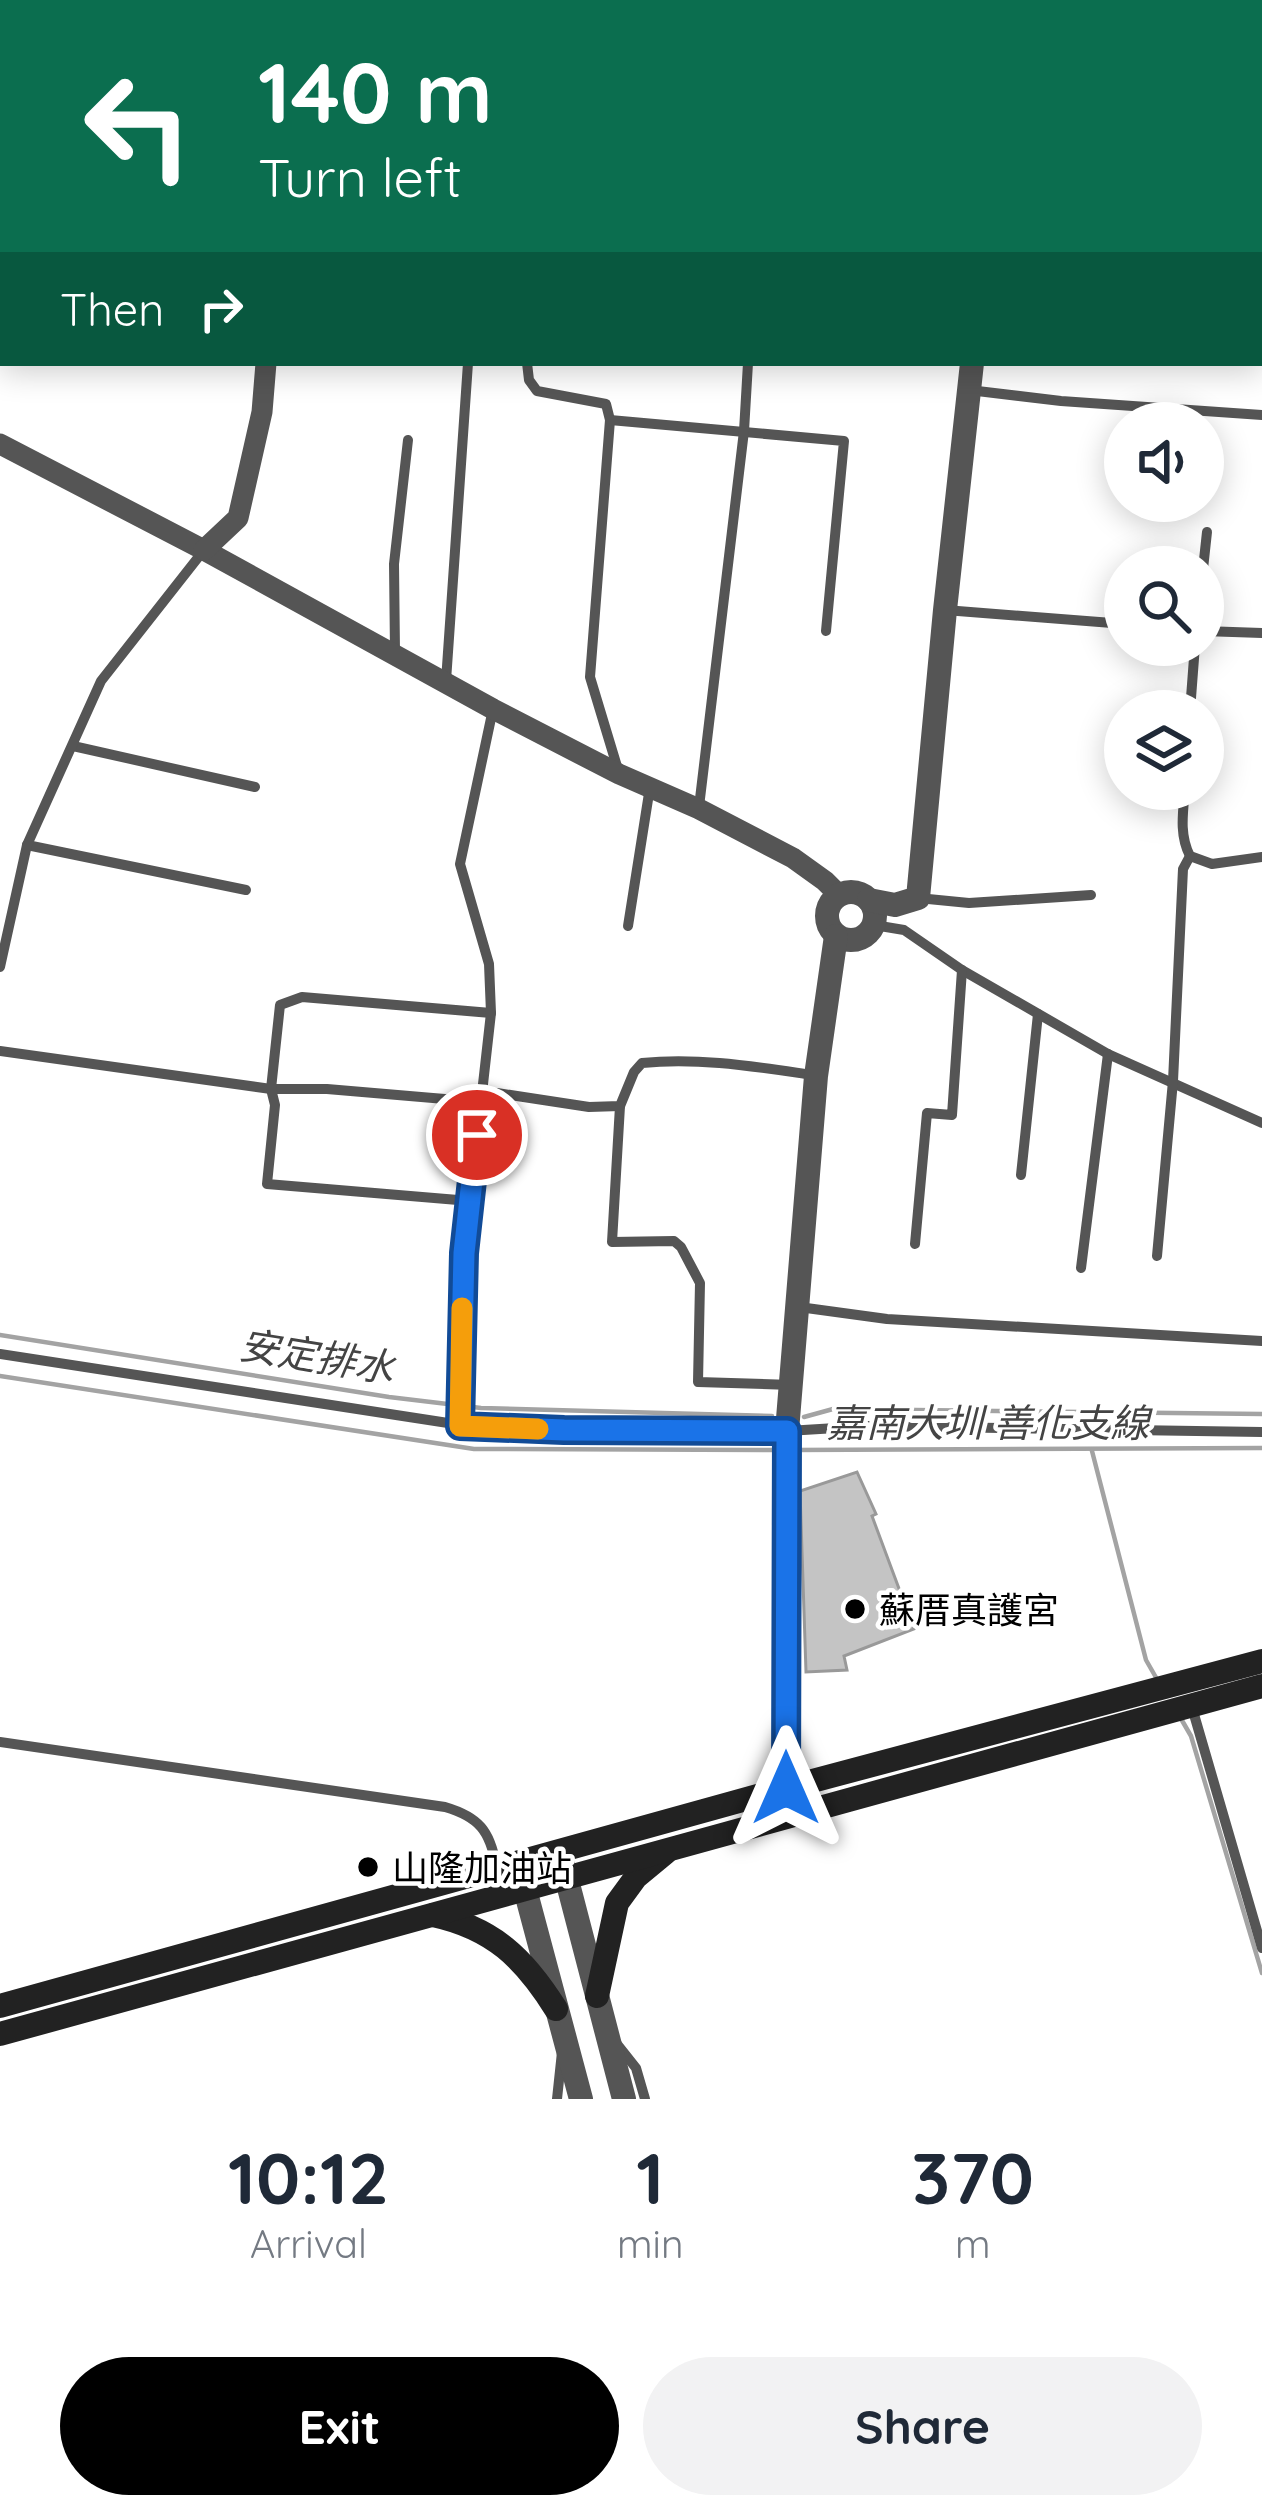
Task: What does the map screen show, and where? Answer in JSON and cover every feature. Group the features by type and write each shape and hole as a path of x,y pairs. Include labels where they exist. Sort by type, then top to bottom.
{"main road":[{"path":"0,2006 513,1873 674,1846 788,1816 1188,1694 1262,1661"},
{"path":"563,1864 786,1788 1188,1694 1262,1686"},
{"path":"597,1996 617,1903 636,1876 674,1846"},
{"path":"0,2034 431,1914 513,1873"},
{"path":"431,1914 456,1920 500,1942 532,1972 556,2009"}],"street":[{"path":"205,550 238,518 262,412 266,366"},
{"path":"872,913 918,898 972,366"},
{"path":"0,444 494,709 793,857 839,895"},
{"path":"855,892 872,913 870,932 858,940 836,935 827,915 839,895 855,892"},
{"path":"788,1816 787,1444 816,1076 836,935"},
{"path":"563,1864 624,2099"},
{"path":"513,1873 581,2099"}],"lane":[{"path":"446,681 468,366"},
{"path":"527,366 537,391 606,404 610,420 590,676 619,774"},
{"path":"699,809 748,366"},
{"path":"969,390 1262,415"},
{"path":"610,420 844,441 826,631"},
{"path":"395,654 394,564 408,440"},
{"path":"1205,546 1207,532"},
{"path":"0,968 27,845 101,680 205,550"},
{"path":"945,610 1104,622"},
{"path":"1224,632 1262,634"},
{"path":"460,1426 464,1253 491,1012 489,964 460,864 494,709"},
{"path":"73,746 255,787"},
{"path":"628,926 650,787"},
{"path":"1183,810 1184,846 1190,856 1212,864 1262,857"},
{"path":"27,845 246,890"},
{"path":"1156,1256 1173,1081 1183,869 1190,856"},
{"path":"918,898 969,903 1091,896"},
{"path":"872,913 1108,1054 1262,1123"},
{"path":"915,1244 927,1113 952,1114 962,970"},
{"path":"470,1201 267,1184 280,1005 302,997 491,1012"},
{"path":"1021,1175 1038,1015"},
{"path":"0,1052 271,1089 480,1102 496,1093 620,1106"},
{"path":"1081,1268 1108,1054"},
{"path":"792,1384 698,1382 700,1283 681,1247 674,1241 612,1242 620,1106 642,1063 740,1065 816,1076"},
{"path":"799,1307 887,1319 1262,1341"},
{"path":"0,1354 460,1426 787,1444 869,1426 1262,1432"},
{"path":"1188,1694 1262,1948"},
{"path":"0,1742 446,1807 465,1813 491,1838 513,1873"},
{"path":"606,2030 636,2068 645,2099"},
{"path":"557,2099 564,2037"}],"building":[{"path":"857,1472 914,1629 844,1656 847,1670 806,1672 800,1491"}],"waterway":[{"name":"安定排水","path":"0,1335 481,1408 772,1416"},
{"name":"嘉南大圳 善化支線","path":"0,1376 474,1449 776,1450"},
{"name":"安定排水","path":"804,1417 833,1409 1262,1414"},
{"name":"嘉南大圳 善化支線","path":"794,1450 1262,1448"},
{"path":"1092,1451 1146,1660 1158,1681"},
{"path":"1180,1717 1191,1736 1262,1973"}],"slow traffic":[{"path":"462,1308 460,1426 538,1429"}],"place":[{"name":"蘇厝真護宮","path":"855,1609"},
{"name":"山隆加油站","path":"368,1867"}],"route":[{"path":"477,1135 464,1253 460,1426 787,1431 786,1788"}]}
